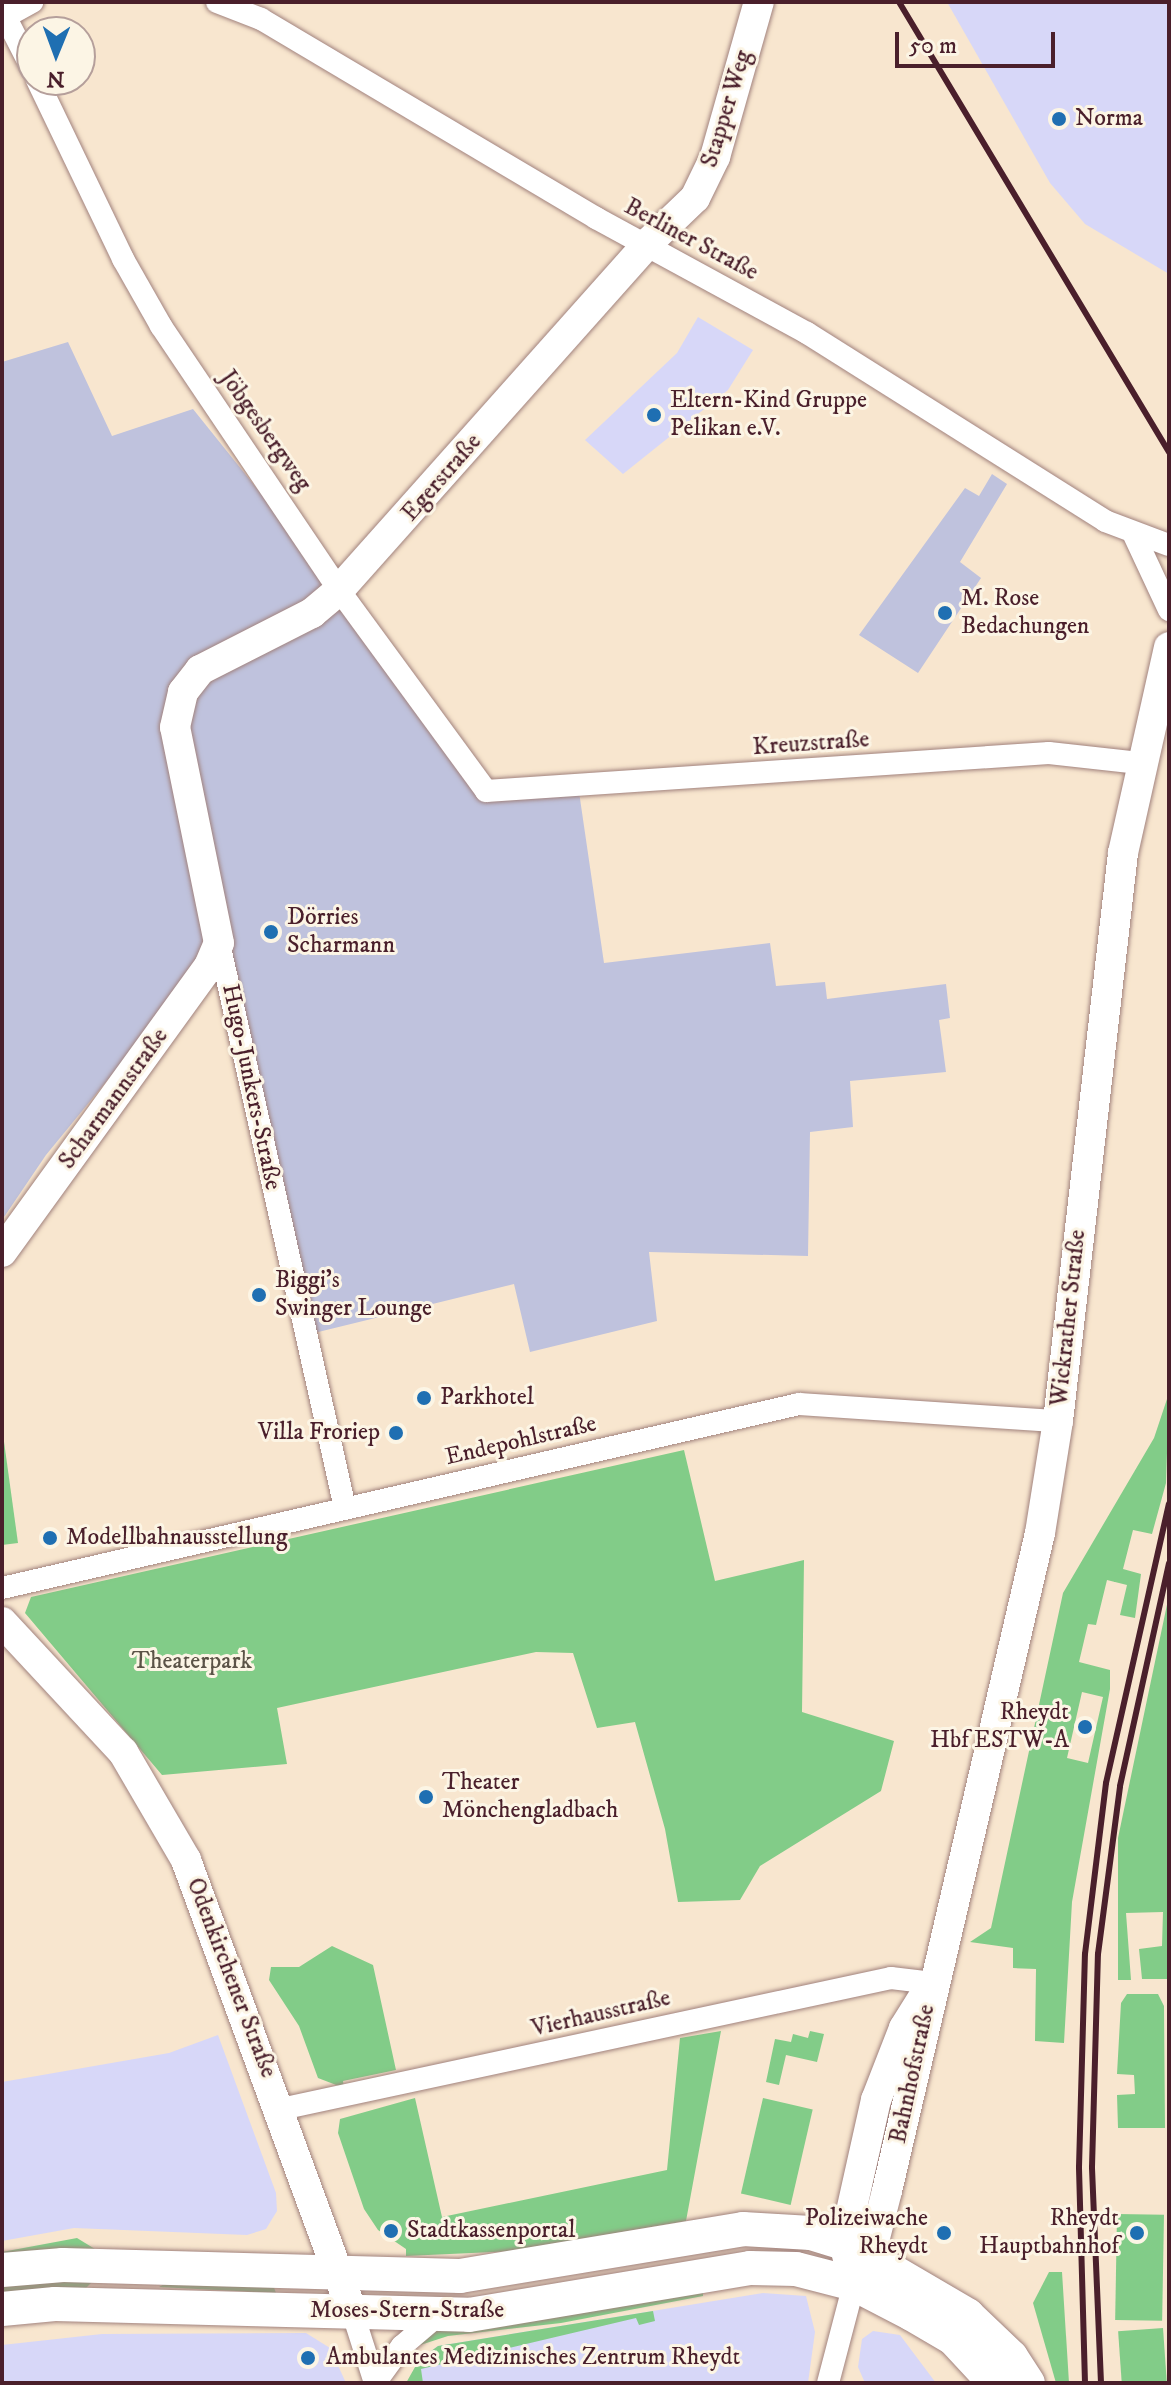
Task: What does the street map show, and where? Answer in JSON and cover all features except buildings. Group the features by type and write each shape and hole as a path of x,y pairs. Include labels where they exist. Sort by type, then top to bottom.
{"main road":[{"name":"Stapper Weg","path":"648,243 674,222 704,181 759,2"},
{"name":"Egerstraße","path":"200,670 312,613 339,590 648,243"},
{"name":"Wickrather Straße","path":"933,1983 1040,1533 1058,1421 1101,1021 1139,763 1169,647"},
{"name":"Hugo-Junkers-Straße","path":"200,670 183,692 175,727 219,943"},
{"name":"Scharmannstraße","path":"2,1252 209,966 219,943"},
{"name":"Odenkirchener Straße","path":"2,1622 146,1783 206,1905 353,2314"},
{"name":"Bahnhofstraße","path":"856,2261 882,2080 904,2028 933,1983"},
{"name":"Moses-Stern-Straße","path":"2,2270 63,2265 341,2275 499,2272 743,2229 811,2233 856,2261"},
{"name":"Moses-Stern-Straße","path":"2,2309 71,2304 437,2316 497,2313 750,2268 796,2269 856,2261"},
{"path":"856,2261 953,2338 995,2383"},
{"path":"856,2261 967,2315 1005,2350 1028,2383"}],"street":[{"path":"16,36 5,13 32,2"},
{"name":"Berliner Straße","path":"217,2 261,19 596,218 648,243 807,333 1134,535 1169,545"},
{"name":"Jöbgesbergweg","path":"45,96 123,259 161,326 339,590 486,791"},
{"path":"1134,535 1169,610"},
{"name":"Kreuzstraße","path":"486,791 1049,753 1139,763"},
{"name":"Hugo-Junkers-Straße","path":"219,943 345,1508"},
{"name":"Endepohlstraße","path":"2,1588 799,1404 1058,1421"},
{"name":"Vierhausstraße","path":"281,2109 891,1978 933,1983"},
{"name":"Bahnhofstraße","path":"828,2383 856,2261"},
{"name":"Odenkirchener Straße","path":"353,2314 375,2383"},
{"name":"Odenkirchener Straße","path":"375,2383 402,2346 437,2316"}],"shaded area":[{"path":"947,2 1169,2 1169,274 1085,224 1050,183"},
{"name":"Eltern-Kind Gruppe Pelikan e.V.","path":"698,317 753,350 728,390 623,474 585,440 677,353"},
{"path":"68,342 112,436 193,409 340,592 486,791 578,785 604,963 770,943 776,986 825,982 827,999 946,984 950,1018 939,1020 946,1072 850,1081 853,1127 810,1132 808,1256 649,1252 657,1321 530,1352 514,1284 306,1335 219,944 46,1155 2,1220 2,362"},
{"path":"992,474 1007,484 960,562 981,578 918,673 859,635 965,488 979,496"},
{"path":"218,2035 276,2193 277,2211 266,2229 247,2235 74,2228 2,2241 2,2082 169,2053"},
{"path":"763,2293 806,2296 815,2332 808,2383 407,2383 419,2360 438,2346"},
{"path":"873,2331 900,2335 936,2383 865,2383 858,2367 862,2339"},
{"path":"306,2333 330,2348 346,2383 2,2383 2,2345 102,2334"}],"green space":[{"path":"1169,1393 1166,1483 1152,1534 1133,1530 1123,1569 1141,1574 1135,1618 1120,1615 1127,1585 1107,1580 1096,1625 1088,1624 1079,1662 1110,1670 1110,1689 1072,1902 1064,2043 1035,2041 1036,1969 1013,1968 1013,1948 970,1942 991,1928 1063,1593 1154,1438","holes":["1082,1692 1103,1697 1088,1763 1067,1758"]},
{"path":"2,1427 18,1543 2,1545"},
{"name":"Theaterpark","path":"684,1450 715,1581 804,1560 802,1712 894,1741 881,1791 760,1866 740,1900 678,1902 665,1829 635,1722 597,1728 573,1653 536,1652 277,1708 287,1764 162,1775 25,1613 31,1597"},
{"path":"1169,1595 1169,1964 1167,1979 1142,1979 1139,1949 1162,1946 1163,1912 1126,1913 1131,1980 1118,1980 1118,1838"},
{"path":"332,1946 373,1965 396,2070 343,2081 344,2088 318,2078 299,2026 269,1980 271,1967 299,1967"},
{"path":"1127,1994 1158,1994 1164,2006 1165,2128 1118,2128 1117,2095 1135,2094 1134,2075 1117,2074 1121,2003"},
{"path":"721,2031 686,2221 514,2251 406,2256 406,2249 378,2230 364,2209 338,2133 340,2119 415,2098 442,2217 667,2170 680,2038"},
{"path":"810,2031 824,2034 817,2062 786,2055 779,2085 766,2082 775,2039 791,2042 793,2034 808,2038"},
{"path":"763,2098 813,2109 791,2205 741,2193"},
{"path":"1117,2214 1164,2215 1162,2321 1115,2320"},
{"path":"77,2238 108,2257 2,2260 2,2252"},
{"path":"1049,2272 1062,2272 1069,2383 1056,2383 1033,2303"},
{"path":"96,2278 79,2295 2,2300 2,2282"},
{"path":"168,2282 273,2285 276,2293 159,2287"},
{"path":"703,2289 703,2296 561,2323 448,2336 411,2348 437,2330"},
{"path":"653,2311 655,2321 639,2325 636,2318 421,2369 423,2383 406,2383 419,2360 438,2346"},
{"path":"1163,2328 1167,2383 1122,2383 1118,2331"}],"railway":[{"path":"899,2 1169,452"},
{"path":"1085,2383 1079,2167 1085,1954 1106,1783 1169,1504"},
{"path":"1101,2383 1092,2167 1098,1954 1120,1786 1169,1563"}],"place":[{"name":"Norma","path":"1059,119"},
{"name":"Eltern-Kind Gruppe Pelikan e.V.","path":"654,415"},
{"name":"M. Rose Bedachungen","path":"945,613"},
{"name":"Dörries Scharmann","path":"271,932"},
{"name":"Biggi's Swinger Lounge","path":"259,1295"},
{"name":"Parkhotel","path":"424,1398"},
{"name":"Villa Froriep","path":"396,1433"},
{"name":"Modellbahnausstellung","path":"50,1538"},
{"name":"Rheydt Hbf ESTW-A","path":"1085,1727"},
{"name":"Theater Mönchengladbach","path":"426,1797"},
{"name":"Stadtkassenportal","path":"391,2231"},
{"name":"Polizeiwache Rheydt","path":"944,2233"},
{"name":"Rheydt Hauptbahnhof","path":"1137,2233"},
{"name":"Ambulantes Medizinisches Zentrum Rheydt","path":"308,2358"}]}
